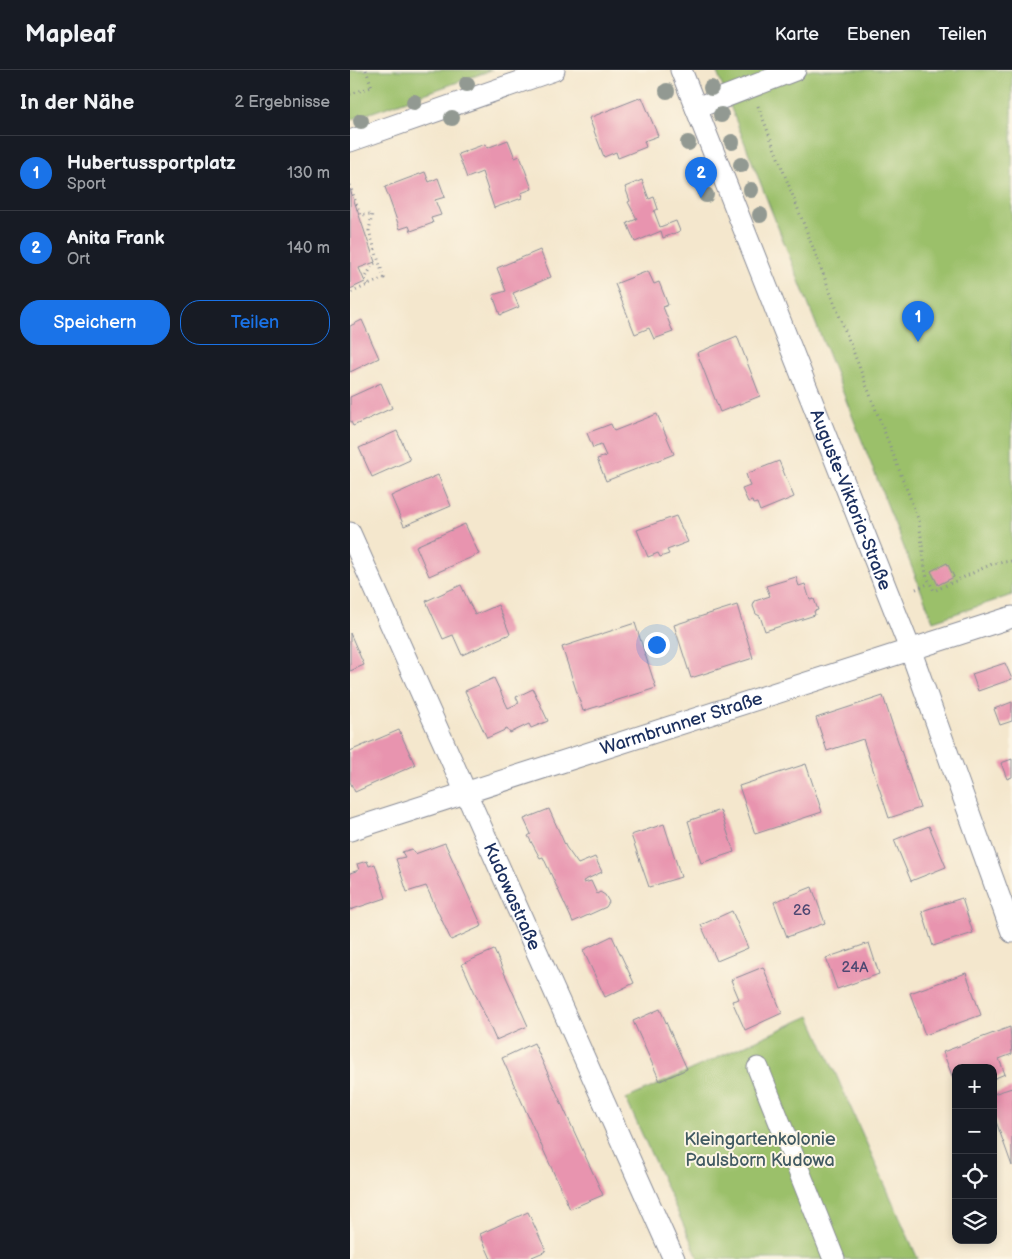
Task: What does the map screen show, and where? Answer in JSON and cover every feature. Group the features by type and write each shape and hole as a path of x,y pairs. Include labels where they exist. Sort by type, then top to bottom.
{"street":[{"path":"350,141 554,70"},
{"name":"Auguste-Viktoria-Straße","path":"681,70 910,649 1012,932"},
{"path":"696,108 795,70"},
{"name":"Kudowastraße","path":"350,533 674,1259"},
{"name":"Warmbrunner Straße","path":"350,830 1012,617"},
{"path":"758,1068 834,1259"}],"path":[{"path":"350,94 372,87 366,70"},
{"path":"750,87 919,522 926,576 934,591 992,564 1012,560"},
{"path":"350,185 360,215 372,214 369,231 384,278 350,293"},
{"path":"368,285 365,279 373,264 379,262"},
{"path":"916,589 930,583"}],"green space":[{"path":"350,70 492,70 350,120"},
{"path":"716,70 1012,70 1012,595 933,621"},
{"name":"Kleingartenkolonie Paulsborn Kudowa","path":"810,1016 918,1259 699,1259 626,1099"}],"building":[{"path":"642,97 658,136 644,141 646,147 618,158 616,152 604,157 589,118"},
{"path":"508,140 515,158 520,156 532,189 521,193 522,198 494,208 482,172 467,178 458,154 485,144 487,148"},
{"path":"425,172 429,182 438,178 445,197 435,200 441,215 431,218 433,223 411,231 409,226 400,229 385,187"},
{"path":"642,180 649,199 654,197 658,209 654,211 660,227 676,221 680,231 663,238 661,231 635,242 627,223 637,219 628,202 630,201 625,187"},
{"path":"350,189 375,262 359,268 365,282 350,289"},
{"path":"540,250 551,277 513,293 519,307 500,315 493,295 506,291 497,268"},
{"path":"648,271 654,284 659,282 668,305 663,307 673,332 654,339 649,328 635,334 615,284"},
{"path":"362,320 379,358 350,372 350,326"},
{"path":"737,336 760,396 720,412 697,353"},
{"path":"381,383 392,408 353,426 350,420 350,397"},
{"path":"657,414 674,454 606,481 597,459 606,456 601,445 593,448 587,433 611,424 614,431"},
{"path":"397,431 410,460 372,477 359,448"},
{"path":"779,461 794,497 760,511 757,503 748,502 742,489 750,486 746,474"},
{"path":"438,475 451,506 404,526 391,496"},
{"path":"676,516 688,542 667,550 669,554 660,557 658,553 648,557 637,530"},
{"path":"465,524 479,554 429,576 416,546"},
{"path":"947,563 954,577 938,585 931,571"},
{"path":"796,577 799,586 805,584 810,600 814,599 818,610 814,611 815,615 765,631 760,616 756,614 753,606 755,601 770,596 766,586"},
{"path":"461,585 475,615 498,605 510,634 462,655 453,635 443,639 426,601"},
{"path":"737,605 753,658 691,678 674,625"},
{"path":"635,623 656,688 583,711 562,647"},
{"path":"350,633 364,665 350,671"},
{"path":"1005,663 1012,679 978,691 972,674"},
{"path":"494,678 508,708 519,703 516,697 533,689 548,721 531,728 529,724 510,733 507,729 487,738 465,691"},
{"path":"883,696 920,808 889,818 863,739 827,751 816,718"},
{"path":"1012,702 1012,721 1000,725 994,709"},
{"path":"399,730 415,765 355,792 350,782 350,751"},
{"path":"1012,759 1012,777 1007,779 1001,763"},
{"path":"806,764 822,812 755,834 739,786"},
{"path":"549,809 566,847 578,864 595,857 602,872 583,881 584,883 591,881 597,894 600,892 605,895 609,902 606,907 573,922 543,857 540,858 528,836 531,834 524,819"},
{"path":"720,810 734,852 701,863 688,821"},
{"path":"664,824 681,877 649,887 631,835"},
{"path":"929,826 946,867 911,881 894,840"},
{"path":"445,843 482,926 451,940 426,886 407,892 396,859 405,857 402,852 412,849 415,854"},
{"path":"367,861 369,866 375,864 386,898 350,910 350,873 359,870 357,864"},
{"path":"812,887 825,923 787,937 774,902"},
{"path":"962,898 973,933 933,946 922,911"},
{"path":"732,911 748,948 717,961 701,925"},
{"path":"612,936 634,983 605,997 583,950"},
{"path":"869,943 879,974 837,989 826,958"},
{"path":"494,950 528,1026 496,1040 462,964"},
{"path":"763,967 782,1013 745,1030 732,1001 739,999 731,980"},
{"path":"966,973 981,1015 925,1035 910,993"},
{"path":"660,1009 687,1069 660,1081 633,1021"},
{"path":"1010,1027 1012,1054 999,1059 1005,1074 997,1077 997,1064 952,1064 952,1076 943,1052"},
{"path":"534,1043 603,1195 570,1209 502,1058"},
{"path":"1012,1088 1012,1166 997,1124 997,1093"},
{"path":"528,1212 546,1251 532,1257 534,1259 491,1259 480,1234"}],"place":[{"name":"Anita Frank","path":"701,198"},
{"name":"Hubertussportplatz","path":"918,342"}]}
